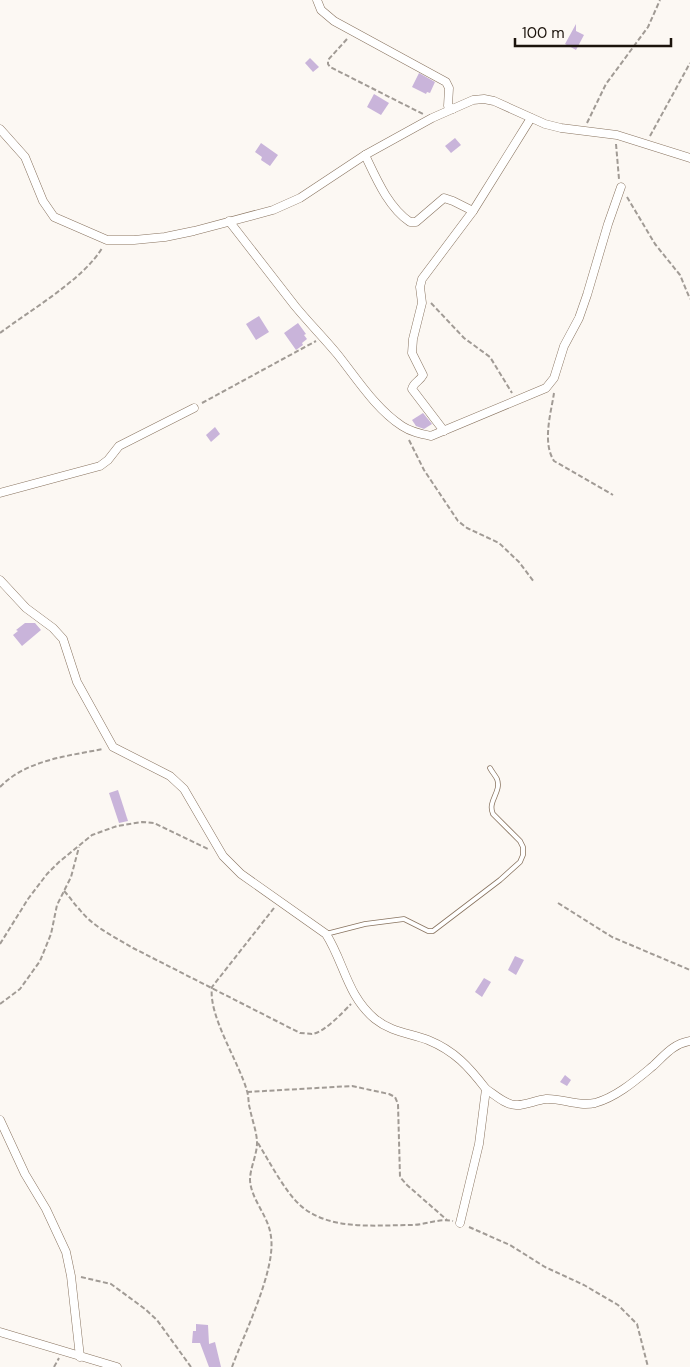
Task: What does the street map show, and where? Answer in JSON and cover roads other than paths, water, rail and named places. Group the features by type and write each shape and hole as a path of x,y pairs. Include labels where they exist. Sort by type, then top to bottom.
{"street":[{"path":"318,0 321,10 334,21 446,82 449,88 448,106 453,109"},
{"path":"0,129 25,157 43,201 54,217 107,240 165,237 273,210 300,198 365,155 432,118 474,100 494,101 531,118 560,128 618,135 690,158"},
{"path":"444,431 412,389 413,385 423,375 412,353 413,339 422,303 420,287 422,279 473,211 531,118"},
{"path":"365,155 380,185 395,206 410,222 416,222 444,198 473,211"},
{"path":"229,222 367,393 402,426 418,434 431,436 546,388 554,378 564,346 579,318 588,295 608,224 621,187"},
{"path":"0,493 100,466 108,460 119,446 194,408"},
{"path":"0,580 26,608 53,628 63,639 76,682 113,747 170,776 184,789 223,856 241,874 326,934 334,947 339,964 356,998 374,1018 390,1029 429,1040 450,1051 467,1065 486,1089 508,1103 515,1105 547,1099 581,1104 594,1103 609,1098 633,1083 670,1049 682,1042 690,1042"},
{"path":"460,1223 479,1144 486,1089"},
{"path":"0,1120 25,1174 46,1209 66,1252 71,1276 80,1357"},
{"path":"0,1332 117,1367"}],"lane":[{"path":"326,934 365,924 404,920 428,931 433,931 500,880 520,862 523,855 523,847 520,841 493,814 491,809 498,785 497,779 490,768"}]}
